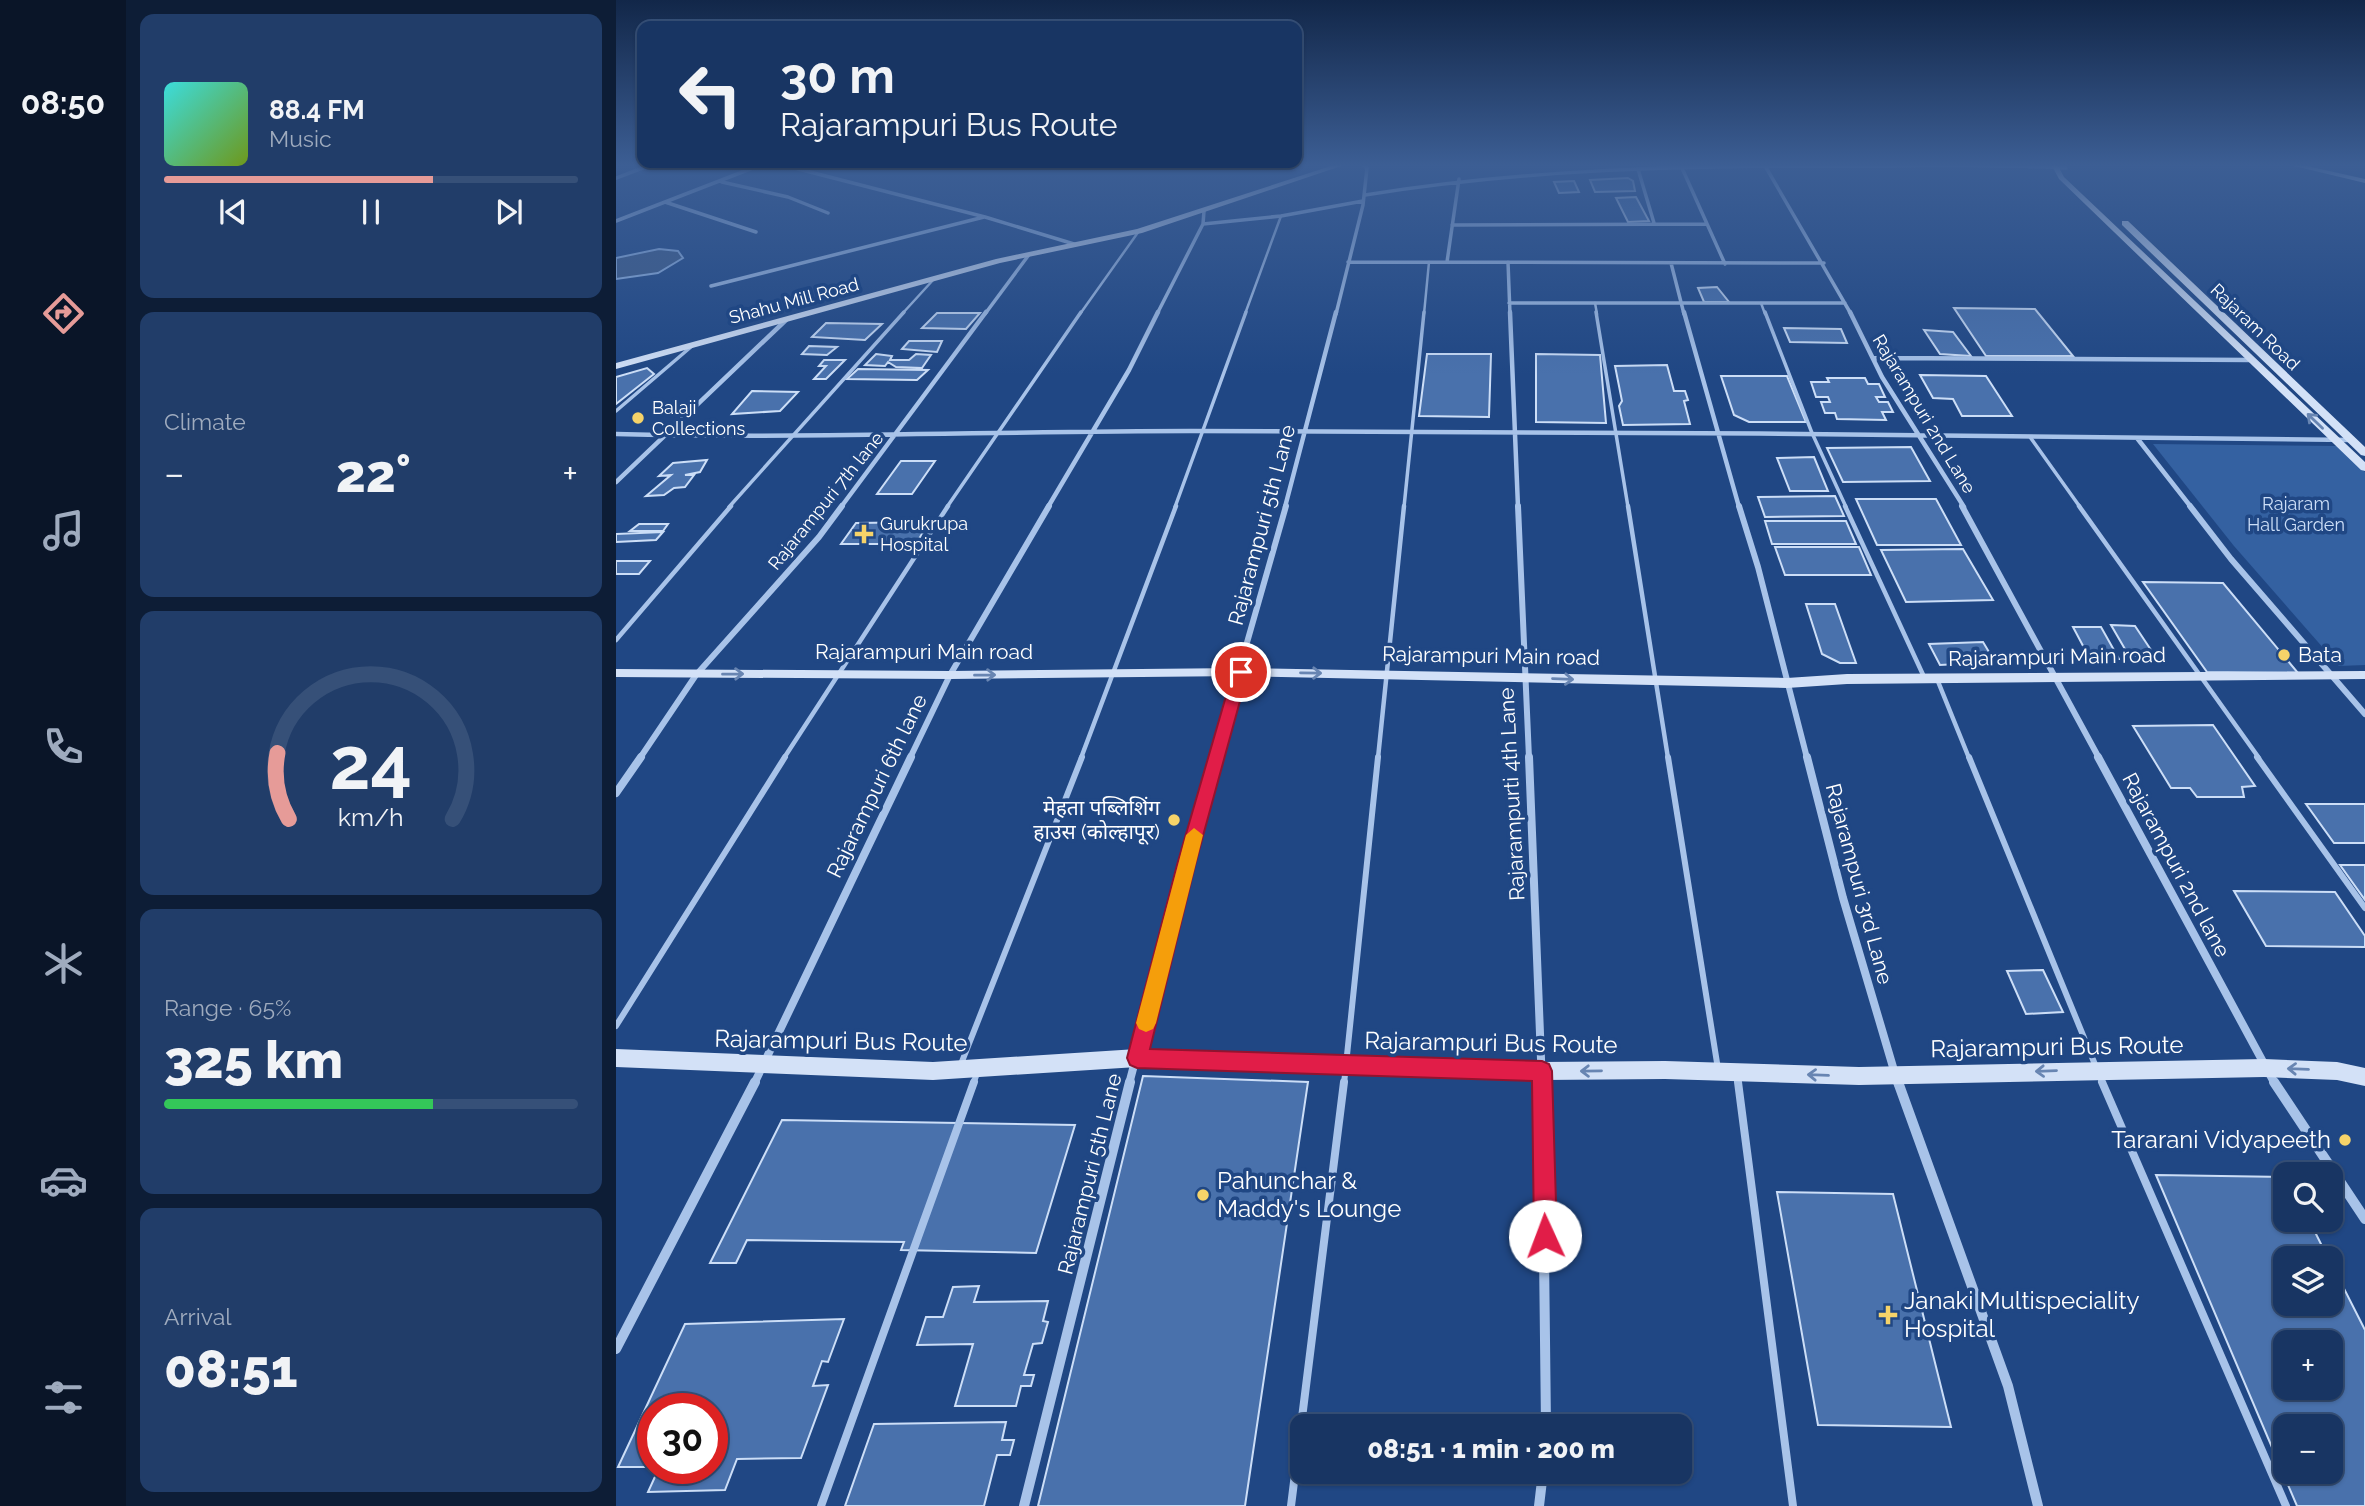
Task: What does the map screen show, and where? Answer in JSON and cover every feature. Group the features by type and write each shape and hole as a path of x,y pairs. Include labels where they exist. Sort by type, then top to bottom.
{"main road":[{"name":"Shahu Mill Road","path":"616,366 934,279 1122,234"},
{"path":"2123,234 2365,468"},
{"name":"Rajaram Road","path":"2136,234 2365,453"},
{"name":"Rajarampuri Main road","path":"616,673 950,675 1241,672 1787,683 2365,675"},
{"name":"Rajarampuri Bus Route","path":"616,1058 958,1070 1137,1058 1542,1071 1895,1075 2264,1068 2337,1071 2365,1077"}],"street":[{"path":"710,286 916,234"},
{"path":"1041,234 1073,244"},
{"name":"Rajarampuri 6th lane","path":"616,1349 764,1065 950,675 1158,316 1198,234"},
{"name":"Rajarampuri 5th Lane","path":"1024,1506 1186,865 1306,430 1355,234"},
{"path":"1447,262 1451,234"},
{"path":"1712,234 1725,264"},
{"name":"Rajarampuri 2nd Lane","path":"1807,234 1873,358 1979,532 2057,680"},
{"name":"Rajarampuri 7th lane","path":"616,793 696,675 819,537 1028,256"},
{"path":"1348,262 1824,263"},
{"name":"Rajarampurti 4th Lane","path":"1508,262 1542,1071 1546,1414"},
{"name":"Rajarampuri 3rd Lane","path":"1671,263 1715,431 1758,567 1843,898 1895,1075 2008,1386 2038,1506"},
{"path":"1510,303 1845,303"},
{"path":"616,482 786,320"},
{"path":"1873,358 2251,360"},
{"path":"616,435 897,434 997,430 1411,430 1715,431 2351,440"},
{"path":"2137,438 2231,559 2365,714"},
{"name":"Rajarampuri 2nd lane","path":"2057,680 2264,1068 2365,1219"},
{"path":"1539,1506 1542,1484"}],"lane":[{"path":"616,1026 838,673 997,430 1137,234"},
{"path":"958,1070 1115,673 1275,234"},
{"path":"1291,1506 1346,1065 1429,262"},
{"path":"616,640 791,435 934,279"},
{"path":"1595,303 1656,681 1727,1072 1793,1506"},
{"path":"1761,303 1812,433 1931,679 2286,1506"},
{"path":"616,411 692,346"},
{"path":"2030,437 2365,908"},
{"path":"821,1506 979,1068"}],"green space":[{"name":"Rajaram Hall Garden","path":"2153,444 2337,446 2365,472 2365,665 2339,666 2234,546"}],"shaded area":[{"path":"659,249 678,251 683,258 658,273 616,279 616,258"}],"building":[{"path":"1717,287 1729,302 1704,302 1698,288"},
{"path":"1954,308 2035,309 2073,356 1986,356"},
{"path":"937,313 980,313 966,329 922,328"},
{"path":"826,323 882,324 865,340 812,337"},
{"path":"1784,328 1841,329 1847,343 1790,342"},
{"path":"1924,330 1953,332 1971,356 1940,354"},
{"path":"909,341 942,341 937,352 902,349"},
{"path":"809,346 837,347 827,355 802,354"},
{"path":"876,354 892,356 890,360 909,360 916,354 931,355 922,368 896,367 888,362 885,366 865,365"},
{"path":"1427,354 1491,354 1489,417 1419,416"},
{"path":"1536,354 1600,355 1606,423 1536,422"},
{"path":"824,360 845,360 826,379 814,379 826,366 819,366"},
{"path":"1667,365 1674,391 1685,391 1688,400 1684,401 1690,424 1623,425 1619,406 1622,401 1615,366"},
{"path":"647,368 654,374 616,404 616,377"},
{"path":"858,369 928,370 917,380 847,379"},
{"path":"1920,375 1986,376 2012,416 1962,416 1953,399 1933,398"},
{"path":"1721,376 1787,376 1806,422 1749,422 1734,415"},
{"path":"1827,378 1865,378 1868,384 1879,384 1885,397 1876,397 1879,402 1888,402 1893,412 1882,412 1886,420 1837,419 1835,413 1825,413 1821,402 1830,402 1828,397 1816,397 1811,382 1829,382"},
{"path":"752,391 798,392 780,411 732,414"},
{"path":"1911,447 1930,481 1843,482 1827,448"},
{"path":"1814,457 1828,491 1790,491 1777,458"},
{"path":"707,460 700,472 685,475 694,475 685,487 674,488 664,495 646,496 671,475 659,476 673,463"},
{"path":"901,461 935,461 912,494 877,494"},
{"path":"1835,496 1844,516 1765,517 1758,497"},
{"path":"1856,499 1936,499 1961,545 1877,545"},
{"path":"1765,521 1846,521 1856,544 1772,544"},
{"path":"929,522 916,544 841,544 856,523"},
{"path":"639,524 668,524 663,531 630,531"},
{"path":"663,532 656,540 616,542 616,534"},
{"path":"1775,547 1859,547 1871,575 1785,575"},
{"path":"1963,549 1993,600 1906,602 1881,550"},
{"path":"616,561 650,561 639,574 616,574"},
{"path":"2143,582 2223,583 2298,673 2207,672"},
{"path":"1806,604 1835,604 1856,663 1840,663 1822,654"},
{"path":"2111,625 2135,626 2155,656 2129,656"},
{"path":"2073,627 2101,627 2119,659 2090,659"},
{"path":"1983,642 1995,662 1940,665 1929,644"},
{"path":"2213,725 2255,786 2242,787 2244,797 2197,797 2190,788 2171,788 2133,726"},
{"path":"2306,804 2365,804 2365,843 2334,843"},
{"path":"2340,865 2365,865 2365,900"},
{"path":"2234,891 2335,892 2365,936 2365,947 2266,946"},
{"path":"2043,970 2063,1012 2026,1014 2007,971"},
{"name":"Pahunchar & Maddy's Lounge","path":"1143,1076 1308,1082 1245,1506 1038,1506"},
{"path":"782,1120 1075,1125 1036,1253 901,1250 904,1242 747,1240 736,1263 710,1263"},
{"path":"2156,1175 2273,1177 2273,1232 2315,1232 2322,1246 2273,1246 2273,1316 2343,1316 2343,1287 2365,1330 2365,1506 2297,1506 2288,1484 2343,1484 2343,1414 2273,1414 2273,1450"},
{"path":"1777,1192 1893,1194 1951,1427 1818,1425"},
{"path":"979,1286 974,1302 1048,1301 1043,1321 1048,1322 1042,1343 1033,1344 1024,1375 1034,1375 1031,1386 1021,1386 1016,1406 955,1406 973,1344 917,1345 926,1317 943,1317 953,1287"},
{"path":"844,1319 828,1362 822,1361 813,1386 828,1385 801,1458 737,1459 728,1482 728,1393 653,1393 685,1324"},
{"path":"1006,1422 1002,1440 1014,1440 1010,1455 997,1455 984,1506 845,1506 874,1424"},
{"path":"637,1426 637,1467 618,1467"},
{"path":"652,1484 727,1484 725,1490 648,1492"}],"slow traffic":[{"path":"1146,1023 1194,835"}],"place":[{"name":"Balaji Collections","path":"638,418"},
{"name":"Gurukrupa Hospital","path":"864,534"},
{"name":"Bata","path":"2284,655"},
{"name":"मेहता पब्लिशिंग हाउस (कोल्हापूर)","path":"1174,820"},
{"name":"Tararani Vidyapeeth","path":"2345,1140"},
{"name":"Pahunchar & Maddy's Lounge","path":"1203,1195"},
{"name":"Janaki Multispeciality Hospital","path":"1888,1315"}],"route":[{"path":"1241,672 1186,865 1137,1058 1542,1071 1545,1236"}]}
